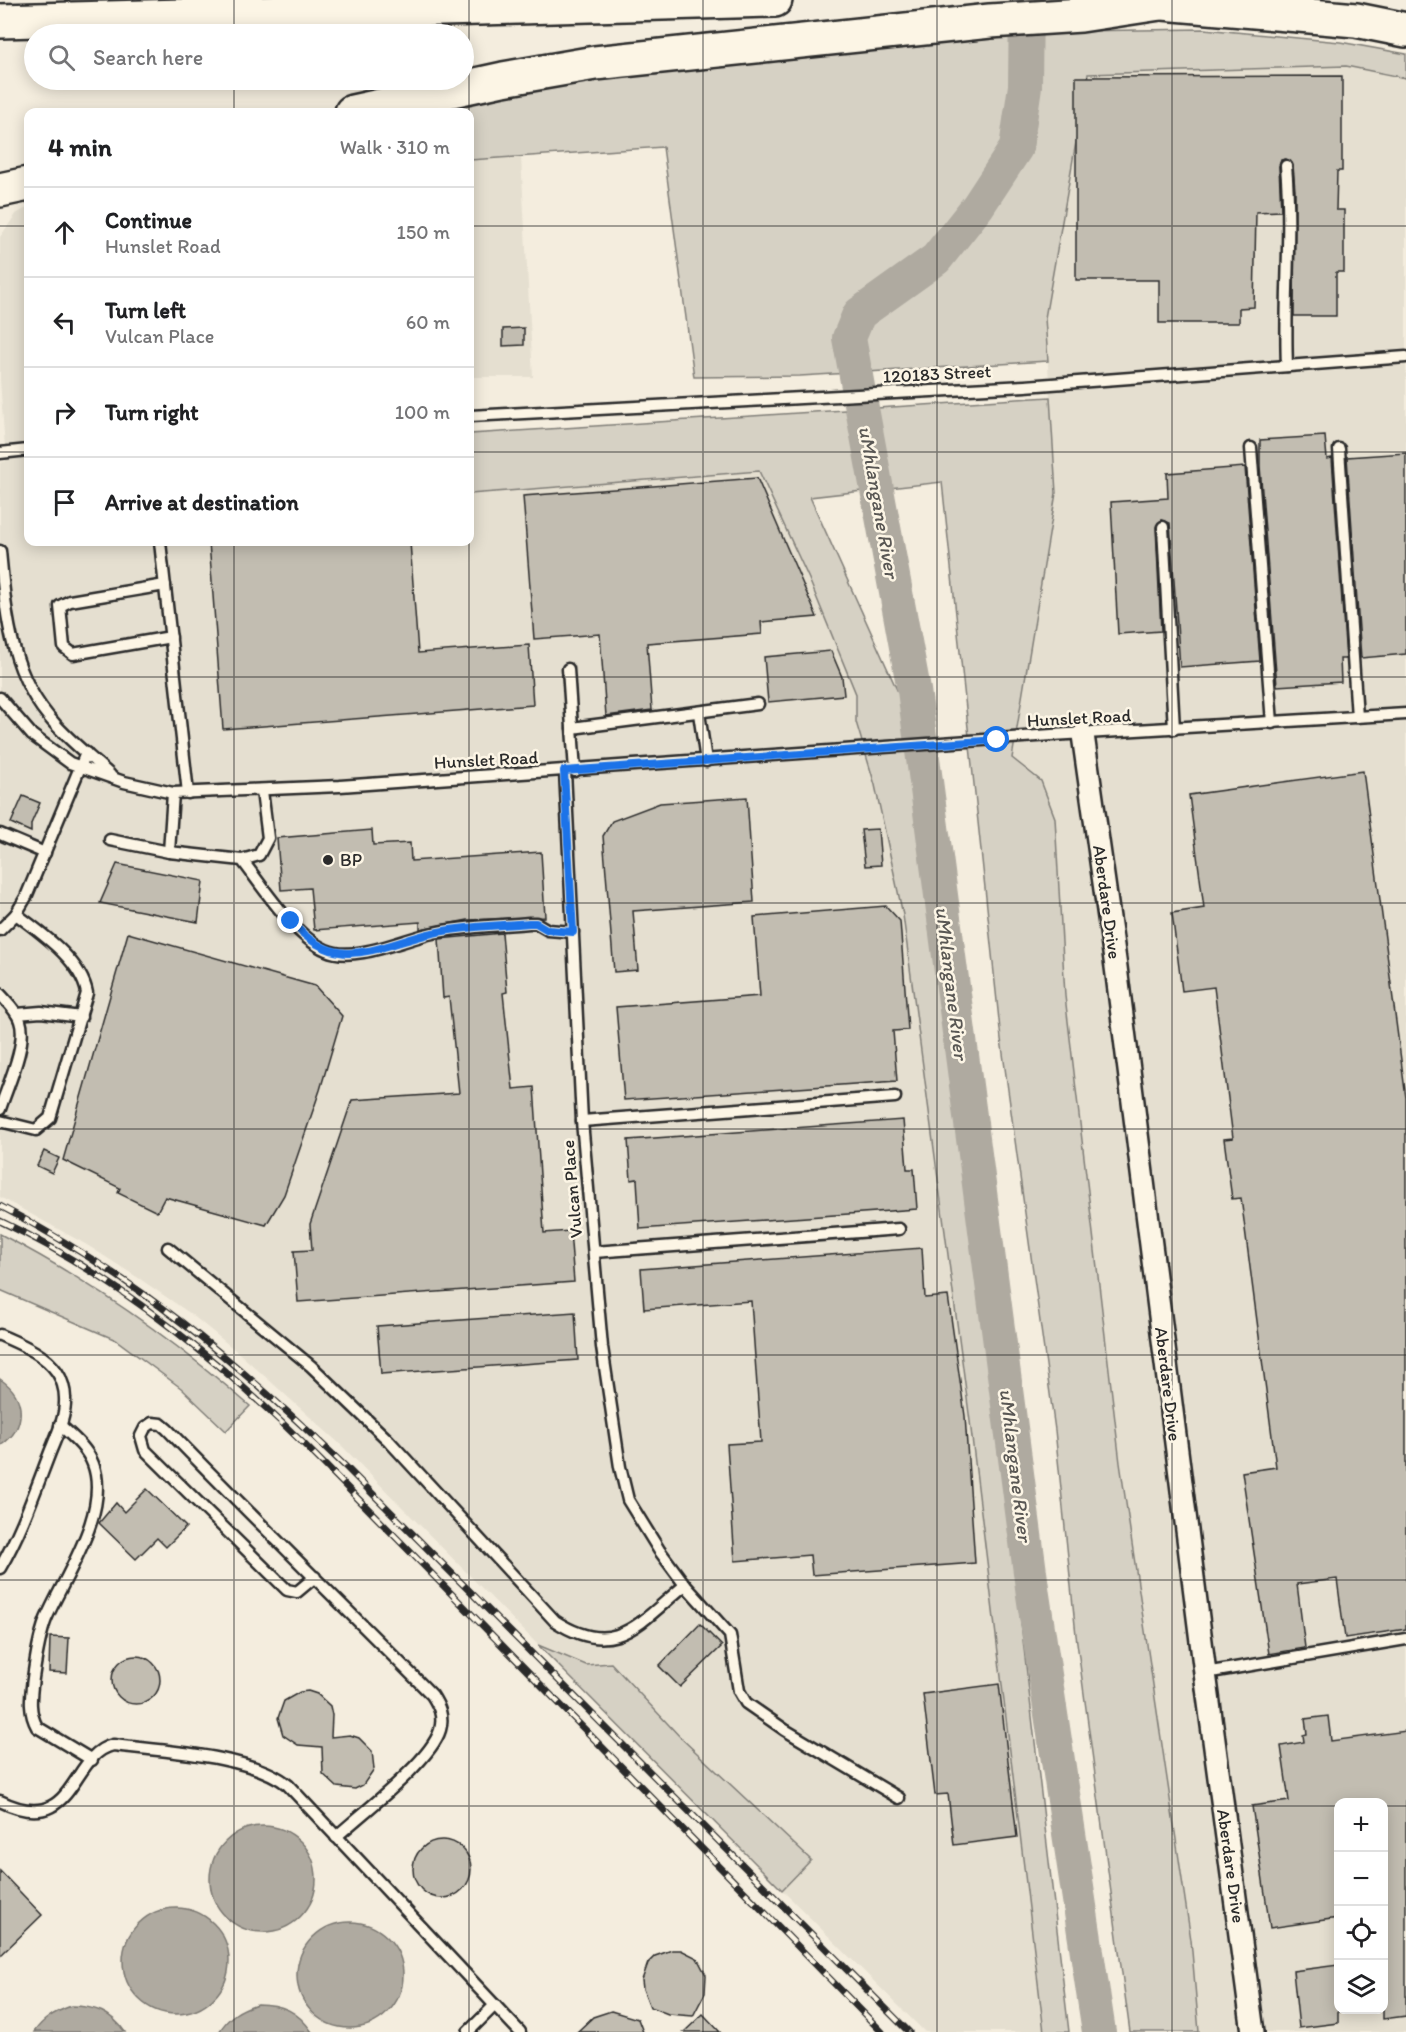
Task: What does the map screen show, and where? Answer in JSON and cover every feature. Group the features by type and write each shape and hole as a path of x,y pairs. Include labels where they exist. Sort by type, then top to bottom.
{"main road":[{"path":"2,21 775,0"},
{"path":"474,85 595,63 990,21 1081,15 1146,1 1356,20 1406,30"},
{"path":"370,108 453,90"},
{"path":"0,190 24,184"}],"street":[{"name":"Aberdare Drive","path":"1083,735 1116,966 1205,1674 1254,2032"}],"lane":[{"path":"1286,166 1289,203 1287,366"},
{"name":"120183 Street","path":"474,416 934,391 1406,357"},
{"path":"1251,448 1272,723"},
{"path":"1339,449 1357,717"},
{"path":"0,453 24,450"},
{"path":"1163,527 1174,729"},
{"path":"160,546 188,793"},
{"name":"Hunslet Road","path":"0,551 11,643 20,669 32,693 54,723 110,776"},
{"path":"165,585 70,601 60,606 59,612 64,647 73,654 171,637"},
{"name":"Vulcan Place","path":"568,669 572,728 570,771 573,932 582,1121 602,1347 622,1478 628,1500 685,1585 730,1635 739,1691 746,1703 785,1730 899,1798"},
{"name":"Hunslet Road","path":"0,698 32,735 56,755 81,769 152,790 173,793 262,791 1406,714"},
{"path":"572,728 758,704"},
{"path":"699,713 706,761"},
{"path":"0,930 16,914 45,853 86,753"},
{"path":"110,840 169,852 242,860 260,855 266,845 262,791"},
{"path":"169,852 173,793"},
{"path":"0,834 45,853"},
{"path":"242,860 303,935 328,951 345,953 396,944 434,932 529,923 536,923 548,930 573,932"},
{"path":"0,1121 36,1130 45,1125 50,1118 87,993 80,976 56,949 16,914"},
{"path":"0,994 17,1014 21,1029 19,1050 0,1109"},
{"path":"17,1014 40,1012 81,1017"},
{"path":"582,1121 895,1097"},
{"path":"594,1252 899,1228"},
{"path":"168,1248 311,1366 389,1442 555,1621 577,1635 596,1640 614,1636 643,1621 685,1585"},
{"path":"0,1335 26,1347 58,1373 65,1398 60,1425 17,1540 0,1568"},
{"path":"315,1577 297,1592 287,1590 145,1450 141,1436 145,1428 152,1423 161,1424 167,1429 315,1577 432,1695 440,1707 442,1719 435,1742 424,1756 336,1837"},
{"path":"60,1425 78,1442 92,1461 96,1490 94,1509 87,1531 42,1631 30,1706 37,1727 92,1760"},
{"path":"1205,1674 1406,1639"},
{"path":"0,1801 26,1812 48,1807 74,1785 97,1752 113,1745 224,1760 264,1770 288,1785 520,2032"},
{"path":"468,2032 495,2005"}],"shaded area":[{"path":"1204,29 1340,42 1406,54 1406,78 1346,66 1088,74 1045,318 1048,361 800,376 694,377 663,147 474,160 474,108 423,108 569,79 1075,31"},
{"path":"1346,66 1406,78 1406,2032 1199,2032 1191,1940 1120,1463 1065,996 1055,818 1012,758 1056,493 1045,318 1088,74"},
{"path":"521,157 533,377 474,377 474,160"},
{"path":"24,209 24,546 474,546 474,494 759,471 809,579 856,694 856,722 875,785 903,915 970,1421 1044,2032 925,2032 782,1890 811,1861 682,1739 611,1663 586,1665 538,1645 340,1444 240,1354 191,1314 140,1279 87,1245 0,1197 0,463 6,461 0,380 0,237 16,214"},
{"path":"1050,397 1056,493 1012,758 1041,781 1055,818 1065,996 1120,1463 1191,1940 1199,2032 1130,2032 1076,1635 1055,1430 1001,1039 942,482 810,497 902,701 936,973 984,1308 1069,2032 1044,2032 970,1421 903,915 875,785 856,722 856,694 809,579 759,471 474,494 474,434"},
{"path":"0,1234 67,1271 130,1312 191,1357 250,1406 226,1431 181,1388 116,1340 0,1290"},
{"path":"0,1379 15,1395 20,1412 15,1430 0,1446"},
{"path":"538,1645 586,1665 611,1663 682,1739 811,1860 782,1890"},
{"path":"263,1826 283,1830 300,1842 312,1859 316,1879 312,1899 300,1916 283,1928 263,1932 243,1928 226,1916 214,1899 210,1879 214,1859 226,1842 243,1830"},
{"path":"176,1908 196,1912 213,1924 225,1941 229,1961 225,1981 213,1998 196,2010 176,2014 156,2010 139,1998 127,1981 123,1961 127,1941 139,1924 156,1912"},
{"path":"350,1922 370,1926 387,1938 399,1955 403,1975 399,1995 387,2012 370,2024 350,2028 330,2024 313,2012 301,1995 297,1975 301,1955 313,1938 330,1926"},
{"path":"257,2004 274,2005 289,2010 312,2032 219,2032 235,2014"},
{"path":"71,2006 102,2011 125,2032 34,2032 50,2016"}],"building":[{"path":"1342,76 1342,171 1337,171 1336,210 1344,210 1344,272 1336,272 1336,316 1294,316 1295,191 1293,165 1286,159 1281,160 1279,166 1281,211 1256,212 1254,307 1239,308 1239,323 1159,323 1159,280 1076,280 1076,77"},
{"path":"524,328 524,345 503,346 503,329"},
{"path":"1325,436 1327,459 1332,458 1346,659 1340,659 1341,682 1277,686 1260,440"},
{"path":"1406,453 1406,654 1361,658 1347,457"},
{"path":"1245,467 1260,661 1180,667 1170,523 1162,520 1156,527 1161,631 1118,634 1111,502 1168,498 1167,473"},
{"path":"757,478 817,617 761,622 762,634 647,643 652,710 606,716 600,634 534,639 523,496"},
{"path":"209,546 410,546 418,653 529,645 533,705 223,729"},
{"path":"831,651 842,677 844,695 768,702 764,657"},
{"path":"1363,771 1406,1098 1406,1629 1345,1638 1337,1579 1297,1584 1305,1648 1269,1654 1242,1472 1276,1467 1241,1198 1232,1199 1224,1139 1233,1138 1214,987 1182,991 1172,913 1204,908 1189,795"},
{"path":"23,796 40,803 31,824 31,832 11,823"},
{"path":"747,797 754,902 633,911 638,970 614,972 603,836 612,821 660,803"},
{"path":"878,829 881,865 865,866 861,830"},
{"path":"372,830 373,845 410,843 411,861 541,852 545,917 468,920 420,929 420,922 314,930 310,888 281,890 277,838"},
{"path":"117,864 203,881 198,922 100,903"},
{"path":"886,906 900,921 908,1030 893,1031 897,1081 624,1100 616,1007 760,996 754,917"},
{"path":"128,933 315,986 342,1016 320,1090 284,1195 266,1225 165,1197 157,1212 118,1193 120,1188 63,1160"},
{"path":"502,933 507,992 503,993 513,1089 534,1087 544,1233 570,1231 574,1282 298,1302 294,1251 312,1250 310,1224 352,1100 459,1093 449,997 443,998 439,939"},
{"path":"903,1120 907,1169 914,1169 917,1209 640,1229 637,1179 631,1180 628,1140"},
{"path":"44,1151 59,1158 52,1173 37,1166"},
{"path":"922,1248 925,1298 948,1296 965,1416 975,1563 812,1575 810,1555 735,1561 727,1444 761,1442 751,1301 644,1309 641,1269"},
{"path":"575,1312 578,1360 381,1374 377,1326"},
{"path":"147,1489 186,1527 166,1547 157,1538 136,1559 99,1523 116,1503 124,1512"},
{"path":"700,1624 722,1646 680,1687 659,1666"},
{"path":"50,1637 69,1638 67,1673 49,1672"},
{"path":"136,1656 153,1663 160,1680 153,1697 136,1704 119,1697 112,1680 119,1663"},
{"path":"999,1684 1017,1837 954,1845 948,1794 935,1795 923,1694"},
{"path":"308,1691 317,1694 330,1706 331,1737 350,1735 359,1738 372,1751 374,1769 363,1785 355,1789 337,1787 323,1774 322,1747 298,1745 283,1735 278,1718 284,1701 300,1692"},
{"path":"1328,1716 1331,1741 1406,1731 1406,2016 1383,2019 1383,2014 1388,2014 1388,1798 1334,1798 1334,1919 1270,1928 1252,1806 1289,1801 1281,1746 1304,1742 1303,1735 1307,1734 1305,1719"},
{"path":"436,1840 448,1840 458,1844 467,1853 471,1875 463,1890 448,1898 436,1898 426,1894 417,1885 413,1875 413,1863 417,1853 426,1844"},
{"path":"0,1871 42,1915 0,1956"},
{"path":"672,1950 681,1950 697,1958 706,1975 705,1993 693,2016 668,2014 650,2007 643,1989 642,1980 648,1963 655,1956"},
{"path":"1334,1966 1334,2014 1338,2014 1338,2023 1299,2028 1293,1971"},
{"path":"611,2011 638,2019 643,2032 577,2032 593,2017"},
{"path":"703,2014 720,2032 684,2032"}],"waterway":[{"name":"uMhlangane River","path":"1026,0 1025,86 1016,148 978,206 936,259 859,314 849,338 914,690 1033,1595 1099,2032"}],"railway":[{"path":"0,1206 96,1261 140,1291 224,1356 264,1391 345,1466 909,2032"},
{"path":"0,1221 44,1243 130,1297 211,1360 287,1427 882,2032"}],"place":[{"name":"BP","path":"328,860"}],"route":[{"path":"291,921 316,945 328,951 345,953 396,944 434,932 529,923 542,925 548,930 573,932 564,771 997,740"}]}
